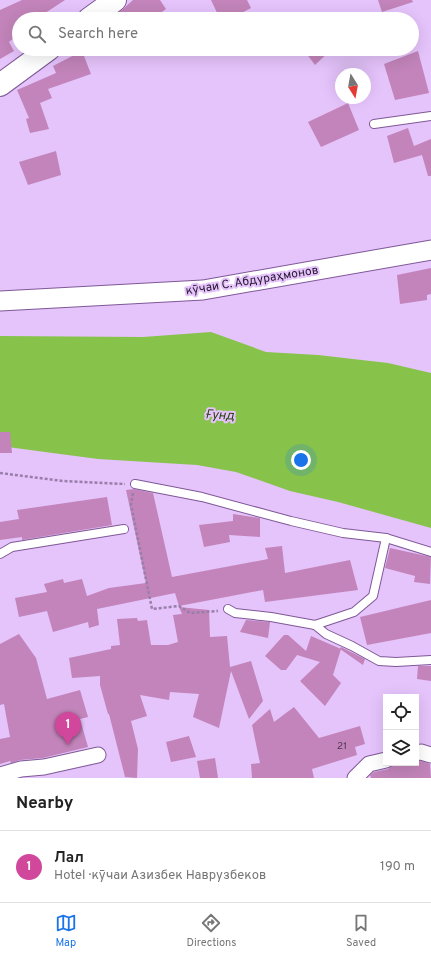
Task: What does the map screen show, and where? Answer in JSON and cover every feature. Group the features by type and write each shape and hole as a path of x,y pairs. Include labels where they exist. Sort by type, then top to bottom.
{"main road":[{"path":"99,12 115,0"},
{"path":"0,84 38,56"}],"street":[{"name":"кӯчаи С. Абдураҳмонов","path":"0,301 203,290 431,250"},
{"path":"419,752 431,755"},
{"path":"0,775 21,768 44,767 98,755"},
{"path":"355,778 369,764 383,761"}],"lane":[{"path":"374,124 431,116"},
{"path":"135,484 202,497 291,521 343,533 386,538 431,552"},
{"path":"0,554 12,547 124,529"},
{"path":"315,626 354,612 373,596 386,538"},
{"path":"228,609 234,613 271,617 315,626 326,634 380,661 396,662 431,660"}],"path":[{"path":"0,473 69,481 135,484 131,505 152,609 179,606 190,613 228,609"}],"water":[{"name":"Ғунд","path":"211,332 266,352 318,355 388,363 431,373 431,528 338,502 290,491 236,472 197,465 98,459 0,446 0,336 143,337"}],"building":[{"path":"22,0 65,0 47,12 12,12 12,40 9,42 12,47 12,52 0,59 0,10"},
{"path":"133,0 160,0 166,9 162,12 119,12"},
{"path":"211,0 247,0 251,8 244,12 217,12"},
{"path":"378,0 412,0 413,2 382,12"},
{"path":"419,55 429,93 395,100 384,64 405,56"},
{"path":"72,56 84,56 91,74 48,89 52,98 40,103 49,129 30,133 26,119 29,118 17,90 56,73 53,66"},
{"path":"308,56 325,56 315,65"},
{"path":"348,104 359,130 321,147 308,122"},
{"path":"408,128 414,146 431,139 431,176 428,176 422,155 394,163 387,136"},
{"path":"56,151 61,175 28,185 19,162"},
{"path":"431,268 431,294 427,295 427,300 400,304 397,275"},
{"path":"0,432 10,432 12,453 0,453"},
{"path":"134,489 153,493 172,577 268,559 265,548 282,546 285,573 350,560 358,590 265,602 263,590 179,606 175,593 97,609 99,625 89,628 88,622 53,632 47,611 19,617 15,598 47,592 44,584 63,579 64,583 82,579 87,596 109,588 146,583 126,490"},
{"path":"107,497 112,525 22,540 22,537 0,540 0,522 19,519 17,510"},
{"path":"233,514 260,518 260,537 229,535 230,542 204,547 199,525 233,521"},
{"path":"390,548 431,557 430,584 414,582 415,576 385,568"},
{"path":"431,600 431,633 367,645 360,617"},
{"path":"179,607 209,610 210,637 227,636 230,667 251,661 263,701 249,719 231,671 219,728 193,717 199,694 170,692 169,700 140,695 147,716 131,721 138,749 137,778 125,777 100,685 100,676 72,678 69,658 111,649 111,646 120,645 117,619 137,618 138,621 147,620 151,645 168,645 178,642 173,615 182,614"},
{"path":"246,620 270,622 268,638 240,632"},
{"path":"19,634 36,658 47,699 80,690 88,717 80,719 88,747 43,758 20,760 11,763 10,761 0,764 0,739 10,737 4,704 0,705 0,644"},
{"path":"284,635 288,635 306,651 311,636 341,649 333,675 341,683 325,706 300,681 320,662 297,655 286,670 281,670 265,656"},
{"path":"341,647 365,659 363,665 340,649"},
{"path":"418,666 431,666 431,681 417,679"},
{"path":"294,707 319,738 360,726 365,744 355,747 357,755 312,769 314,778 252,778 251,764 260,763 252,725 270,709 274,722"},
{"path":"189,736 196,757 171,762 166,742"},
{"path":"215,758 218,778 200,778 197,761"},
{"path":"419,761 430,764 431,778 371,778 370,775 374,772 388,769 392,766 419,766"}],"place":[{"name":"Лал","path":"68,745"}]}
